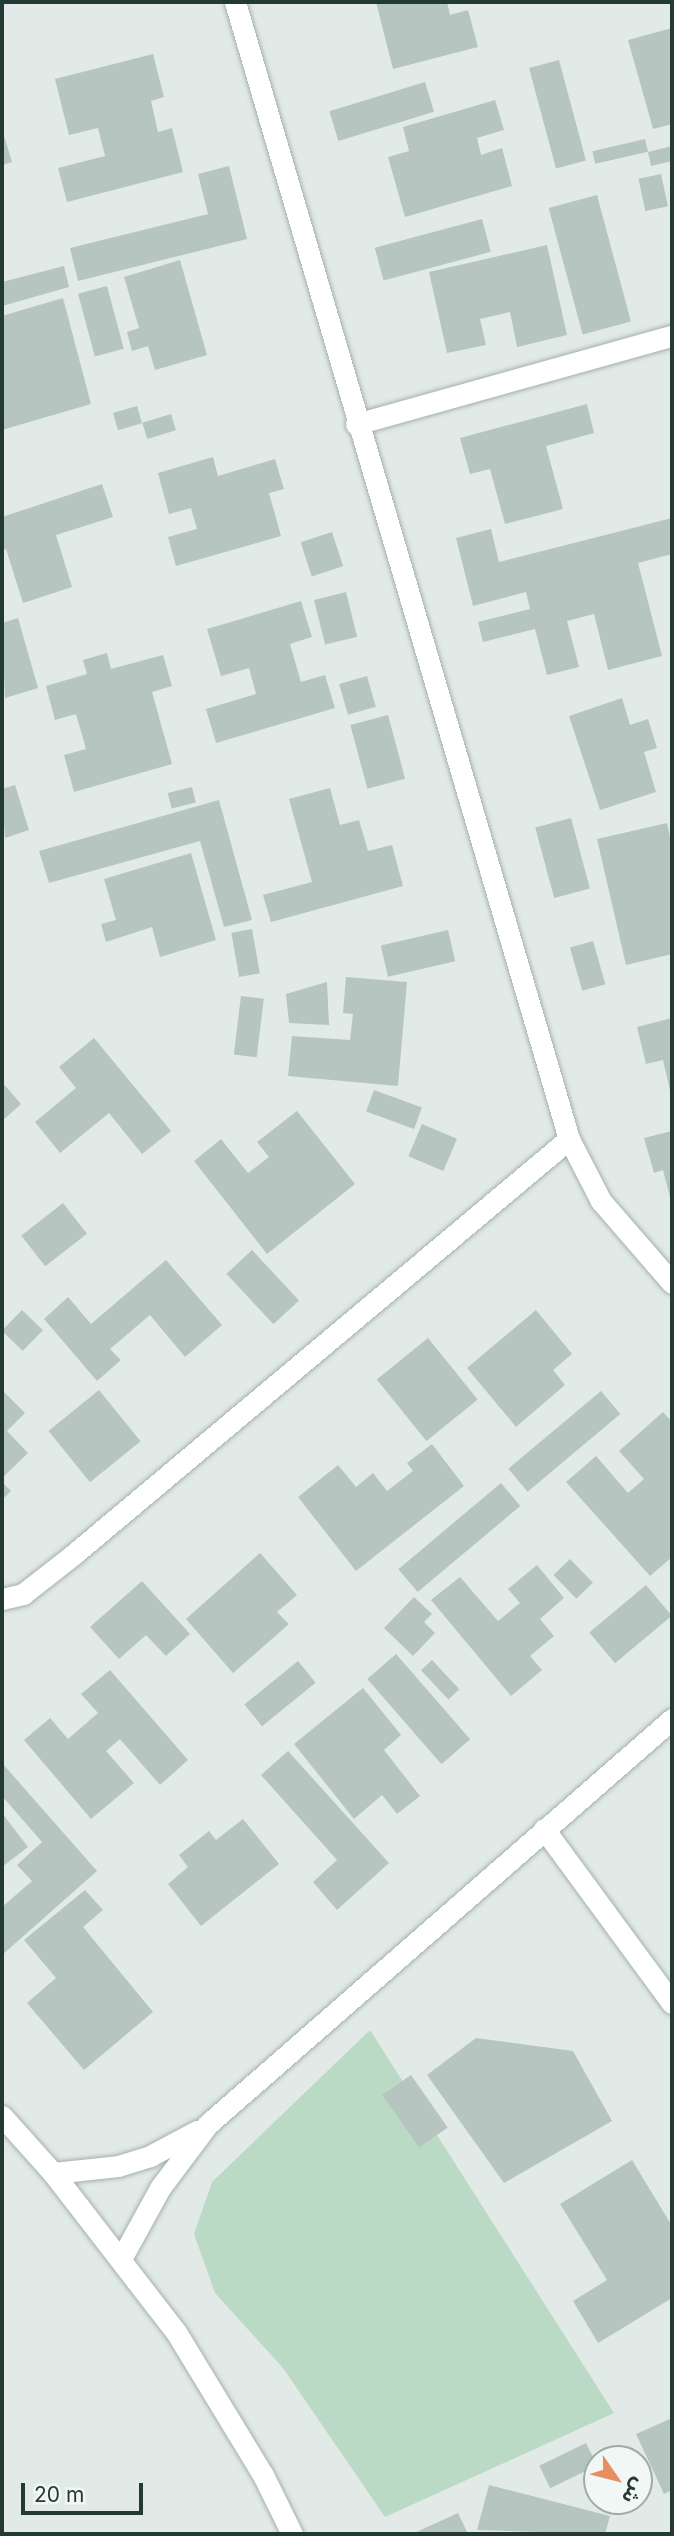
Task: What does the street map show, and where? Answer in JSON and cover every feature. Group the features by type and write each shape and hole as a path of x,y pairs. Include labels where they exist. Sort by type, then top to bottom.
{"street":[{"path":"235,2 356,424 569,1139 601,1201 672,1283"},
{"path":"356,424 672,336"},
{"path":"2,1599 23,1594 74,1554 569,1139"},
{"path":"53,2173 118,2166 170,2147 208,2124 672,1719"},
{"path":"544,1829 672,2003"},
{"path":"2,2116 53,2173 176,2332 263,2475 292,2534"},
{"path":"121,2259 160,2188 208,2124"}],"green space":[{"path":"370,2030 614,2413 385,2517 283,2368 215,2293 194,2234 212,2182"}],"building":[{"path":"376,2 447,2 450,15 468,10 478,47 393,69"},
{"path":"672,28 672,124 653,129 628,40"},
{"path":"153,54 164,97 151,101 158,132 172,128 183,172 67,202 58,168 105,156 98,128 69,135 55,79"},
{"path":"559,60 586,160 556,168 529,68"},
{"path":"425,82 434,112 338,141 329,111"},
{"path":"495,100 504,130 477,138 481,155 502,148 512,186 405,217 388,157 409,151 403,127"},
{"path":"2,129 12,162 2,165"},
{"path":"645,139 648,152 595,164 592,151"},
{"path":"672,146 672,161 651,166 648,152"},
{"path":"229,166 247,239 78,281 70,248 208,214 198,174"},
{"path":"661,174 668,206 645,211 639,179"},
{"path":"597,195 631,322 583,334 549,208"},
{"path":"482,219 491,252 384,281 375,248"},
{"path":"547,245 567,335 517,347 510,312 480,319 486,345 447,353 429,272"},
{"path":"180,260 207,355 155,370 148,346 132,351 127,332 139,328 124,277"},
{"path":"64,266 69,287 2,306 2,282"},
{"path":"107,286 124,349 95,357 78,294"},
{"path":"63,298 91,404 2,430 2,316"},
{"path":"587,404 594,433 546,446 563,509 505,524 490,469 470,474 460,438"},
{"path":"137,406 142,423 118,430 113,413"},
{"path":"171,414 176,430 147,439 142,423"},
{"path":"213,457 218,476 275,459 284,489 269,493 281,536 176,566 168,537 197,529 191,508 169,514 158,473"},
{"path":"102,484 113,517 56,535 72,587 23,603 6,549 2,550 2,517"},
{"path":"672,518 672,554 638,563 662,656 608,670 594,614 567,621 579,667 547,675 535,629 483,642 478,622 530,609 526,592 473,606 456,538 491,529 499,562"},
{"path":"332,532 343,566 312,576 301,542"},
{"path":"346,592 357,637 325,645 314,600"},
{"path":"301,601 312,637 290,644 301,682 325,675 335,708 216,743 206,709 256,694 249,668 221,676 207,629"},
{"path":"18,618 38,688 5,698 2,623"},
{"path":"107,653 111,669 163,655 172,686 152,692 172,764 74,792 64,755 86,749 76,714 55,720 46,686 87,674 83,660"},
{"path":"367,676 376,707 348,715 339,684"},
{"path":"622,698 630,725 648,719 657,748 644,752 656,792 600,810 569,716"},
{"path":"388,715 405,779 367,789 350,725"},
{"path":"15,785 29,830 5,838 2,789"},
{"path":"192,787 196,803 172,809 168,793"},
{"path":"330,788 340,825 359,820 368,851 392,845 403,886 271,922 263,895 312,882 289,799"},
{"path":"219,800 252,920 224,927 200,841 49,883 39,851"},
{"path":"571,818 590,889 554,898 535,828"},
{"path":"667,823 672,846 672,954 626,965 597,839"},
{"path":"191,853 216,940 160,957 152,927 106,942 101,924 116,920 104,879"},
{"path":"252,929 260,973 239,977 231,933"},
{"path":"448,930 455,961 388,977 381,946"},
{"path":"593,941 605,984 582,991 570,948"},
{"path":"346,977 407,982 398,1086 288,1076 292,1036 350,1040 353,1014 343,1013"},
{"path":"327,982 329,1025 289,1023 286,994"},
{"path":"241,996 264,999 257,1057 234,1055"},
{"path":"672,1018 671,1095 663,1060 646,1064 637,1027"},
{"path":"94,1038 171,1131 142,1154 109,1113 60,1153 35,1122 76,1088 59,1067"},
{"path":"2,1082 21,1104 2,1121"},
{"path":"374,1090 422,1107 414,1129 366,1112"},
{"path":"297,1111 355,1184 267,1254 194,1161 221,1139 248,1173 269,1157 257,1142"},
{"path":"422,1124 457,1139 443,1171 408,1156"},
{"path":"672,1131 671,1201 663,1170 654,1173 644,1138"},
{"path":"63,1203 87,1234 45,1266 21,1236"},
{"path":"252,1250 299,1300 273,1324 226,1274"},
{"path":"166,1260 222,1325 185,1357 150,1315 110,1349 121,1360 97,1381 44,1319 68,1297 91,1324"},
{"path":"22,1310 43,1330 23,1351 2,1331"},
{"path":"536,1310 572,1354 553,1370 565,1385 516,1427 467,1368"},
{"path":"428,1338 478,1399 426,1441 377,1380"},
{"path":"2,1390 25,1413 7,1431 28,1453 2,1478"},
{"path":"99,1390 141,1441 90,1482 48,1431"},
{"path":"601,1391 620,1414 528,1492 508,1469"},
{"path":"663,1412 672,1422 672,1557 650,1576 566,1482 596,1456 628,1493 644,1479 619,1451"},
{"path":"432,1444 464,1486 356,1571 298,1497 338,1465 356,1487 373,1473 387,1491 413,1471 407,1463"},
{"path":"2,1482 11,1491 2,1500"},
{"path":"501,1483 520,1506 418,1592 398,1569"},
{"path":"260,1553 297,1595 277,1612 289,1624 233,1673 186,1619"},
{"path":"570,1559 593,1583 576,1599 553,1575"},
{"path":"537,1565 564,1598 540,1619 554,1636 530,1656 542,1670 511,1696 431,1600 460,1577 498,1621 520,1603 508,1589"},
{"path":"142,1581 190,1634 166,1656 146,1635 119,1659 90,1627"},
{"path":"646,1585 672,1616 615,1663 589,1633"},
{"path":"414,1597 432,1614 424,1622 435,1633 413,1656 384,1628"},
{"path":"396,1654 470,1739 441,1764 367,1679"},
{"path":"432,1660 459,1689 448,1699 421,1670"},
{"path":"298,1661 316,1683 262,1726 244,1704"},
{"path":"110,1670 188,1760 160,1785 120,1739 106,1751 134,1783 91,1819 24,1740 50,1718 68,1739 98,1713 81,1694"},
{"path":"363,1688 401,1735 384,1750 420,1796 397,1814 382,1795 354,1819 294,1744"},
{"path":"288,1751 389,1863 337,1910 313,1882 337,1860 261,1775"},
{"path":"2,1763 97,1871 2,1955 2,1907 32,1881 17,1865 42,1842 2,1796"},
{"path":"2,1813 28,1847 2,1867"},
{"path":"243,1819 279,1864 201,1926 168,1884 188,1867 179,1855 209,1831 216,1840"},
{"path":"85,1890 103,1910 83,1927 153,2012 84,2070 27,2003 56,1978 24,1940"},
{"path":"476,2038 573,2051 612,2121 504,2183 427,2075"},
{"path":"411,2075 448,2127 419,2148 382,2095"},
{"path":"632,2160 672,2226 672,2298 598,2343 573,2301 607,2280 560,2204"},
{"path":"672,2418 672,2490 664,2494 653,2470 653,2445 641,2445 636,2434"},
{"path":"586,2443 587,2445 583,2445 583,2472 550,2488 539,2466"},
{"path":"489,2485 583,2509 583,2515 610,2516 605,2534 477,2530"},
{"path":"458,2513 468,2534 412,2534"}]}
